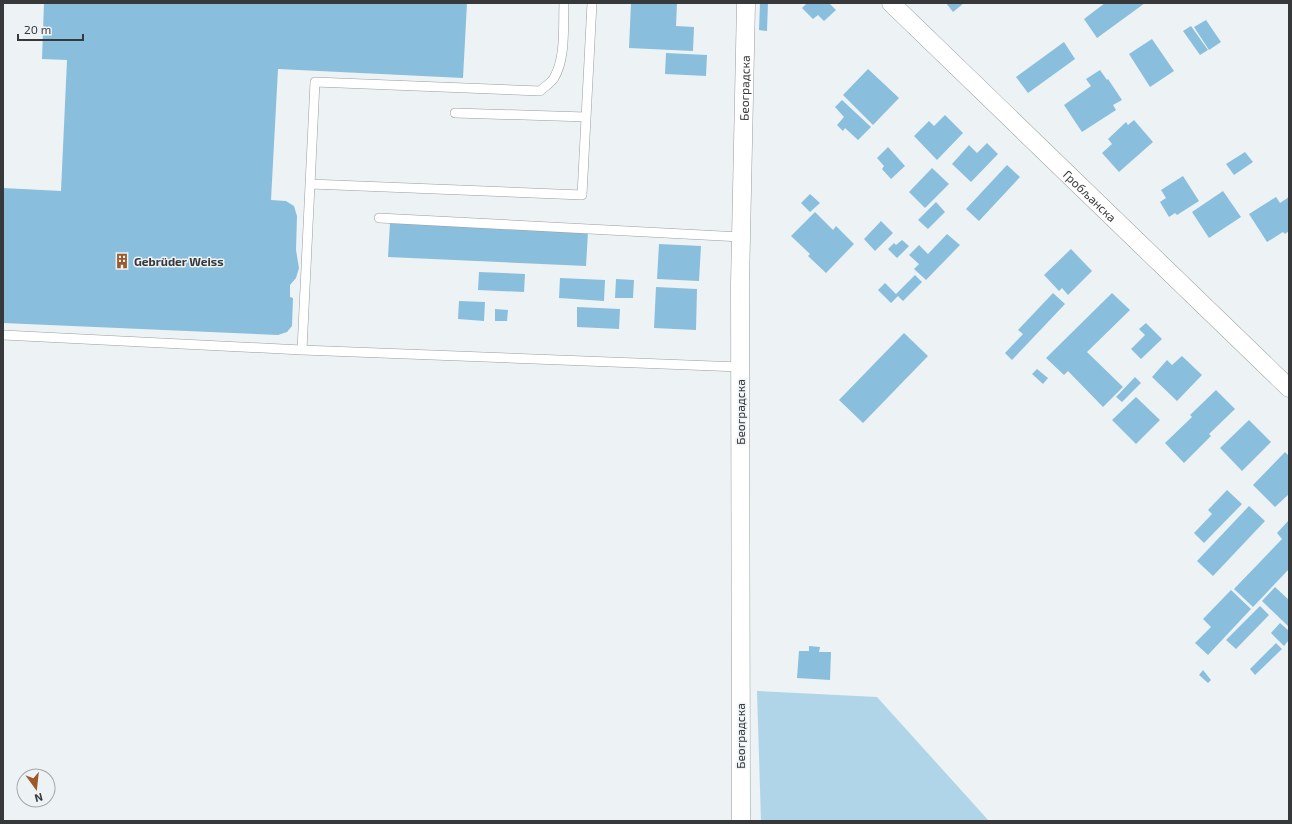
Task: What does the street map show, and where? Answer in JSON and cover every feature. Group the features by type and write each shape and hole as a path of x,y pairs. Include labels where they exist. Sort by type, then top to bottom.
{"street":[{"name":"Београдска","path":"741,821 740,366 746,3"},
{"name":"Гробљанска","path":"891,3 1289,388"}],"lane":[{"path":"302,350 316,82 540,91 553,80 562,55 564,3"},
{"path":"310,184 582,195 592,3"},
{"path":"455,113 586,117"},
{"path":"379,218 741,237"},
{"path":"3,335 302,350 740,366"}],"shaded area":[{"path":"757,691 877,697 989,821 761,821"}],"building":[{"path":"44,3 467,3 463,78 278,69 271,200 286,201 294,206 297,216 296,250 299,268 296,278 290,285 290,297 293,298 292,326 287,332 278,335 3,323 3,188 61,191 67,60 42,59"},
{"path":"631,3 677,3 676,26 694,27 693,51 629,48"},
{"path":"760,3 768,3 767,31 759,30"},
{"path":"807,3 829,3 836,10 824,21 818,15 813,19 802,8"},
{"path":"946,3 964,3 953,12"},
{"path":"1105,3 1145,3 1097,38 1084,19"},
{"path":"1206,20 1221,42 1209,50 1194,27"},
{"path":"1191,26 1208,50 1200,55 1183,31"},
{"path":"1152,39 1174,71 1150,87 1129,54"},
{"path":"1064,42 1075,59 1028,93 1016,77"},
{"path":"666,53 707,55 706,76 665,74"},
{"path":"868,69 899,98 873,125 843,95"},
{"path":"1100,70 1122,100 1113,105 1116,110 1082,132 1064,105 1091,86 1086,79"},
{"path":"842,100 871,127 858,140 845,128 843,131 837,125 844,117 835,107"},
{"path":"945,115 963,133 937,160 914,136 929,121 934,126"},
{"path":"1134,120 1153,142 1119,172 1102,153 1112,144 1108,139 1126,122 1128,125"},
{"path":"987,143 998,154 971,182 952,164 969,145 977,153"},
{"path":"888,147 905,166 891,179 882,169 884,166 877,158"},
{"path":"1245,152 1253,162 1234,175 1226,164"},
{"path":"1007,165 1020,177 979,221 966,209"},
{"path":"932,168 949,184 925,208 909,192"},
{"path":"1183,176 1199,201 1177,215 1175,213 1169,217 1160,202 1166,198 1161,190"},
{"path":"1223,191 1241,217 1209,238 1192,212"},
{"path":"810,194 820,203 810,212 801,203"},
{"path":"1276,197 1280,203 1289,197 1289,231 1285,234 1283,232 1267,242 1249,214"},
{"path":"936,202 945,212 928,229 918,220"},
{"path":"815,212 833,230 836,226 854,244 826,273 808,256 810,254 791,236"},
{"path":"881,221 893,233 875,251 864,239"},
{"path":"390,223 588,232 586,266 388,257"},
{"path":"947,234 960,245 926,280 914,269 919,264 909,255 919,245 928,254"},
{"path":"902,240 909,246 897,258 888,249 894,243 896,245"},
{"path":"659,244 701,246 699,281 657,279"},
{"path":"1071,249 1092,271 1068,295 1062,288 1059,291 1044,275"},
{"path":"479,272 525,274 524,292 478,290"},
{"path":"915,275 922,282 903,301 896,294"},
{"path":"560,278 605,280 604,301 559,298"},
{"path":"616,279 634,280 633,298 615,298"},
{"path":"885,283 898,296 891,303 878,290"},
{"path":"656,287 697,289 696,330 654,328"},
{"path":"1053,293 1065,304 1012,360 1005,353 1023,334 1018,330"},
{"path":"1112,293 1130,310 1087,352 1123,387 1103,407 1068,371 1064,375 1046,358"},
{"path":"459,301 485,302 484,321 458,319"},
{"path":"577,307 620,309 619,329 577,327"},
{"path":"495,309 508,310 507,321 495,321"},
{"path":"1146,323 1162,339 1141,359 1131,349 1145,335 1139,329"},
{"path":"904,333 928,356 863,423 839,400"},
{"path":"1182,356 1202,375 1177,401 1152,377 1167,360 1172,365"},
{"path":"1037,369 1048,378 1043,384 1032,374"},
{"path":"1135,377 1141,383 1122,402 1116,397"},
{"path":"1216,390 1235,409 1209,434 1211,436 1184,463 1165,443 1192,417 1190,415"},
{"path":"1136,397 1160,420 1136,444 1112,420"},
{"path":"1249,420 1271,442 1242,471 1220,448"},
{"path":"1285,452 1289,456 1289,494 1275,507 1253,485"},
{"path":"1227,490 1242,504 1204,543 1194,533 1212,514 1208,510"},
{"path":"1249,506 1265,521 1213,576 1197,561"},
{"path":"1289,520 1289,569 1253,607 1234,589 1282,539 1277,533"},
{"path":"1275,587 1289,600 1289,627 1262,601"},
{"path":"1231,590 1251,609 1208,655 1195,643 1211,627 1203,619"},
{"path":"1260,606 1269,615 1236,649 1226,640"},
{"path":"1280,623 1289,631 1289,640 1284,646 1271,633"},
{"path":"1276,643 1282,649 1255,675 1250,669"},
{"path":"809,646 820,647 819,652 831,652 830,680 797,678 799,651 809,651"},
{"path":"1203,670 1211,680 1208,683 1199,675"}],"place":[{"name":"Gebrüder Weiss","path":"122,261"}]}
